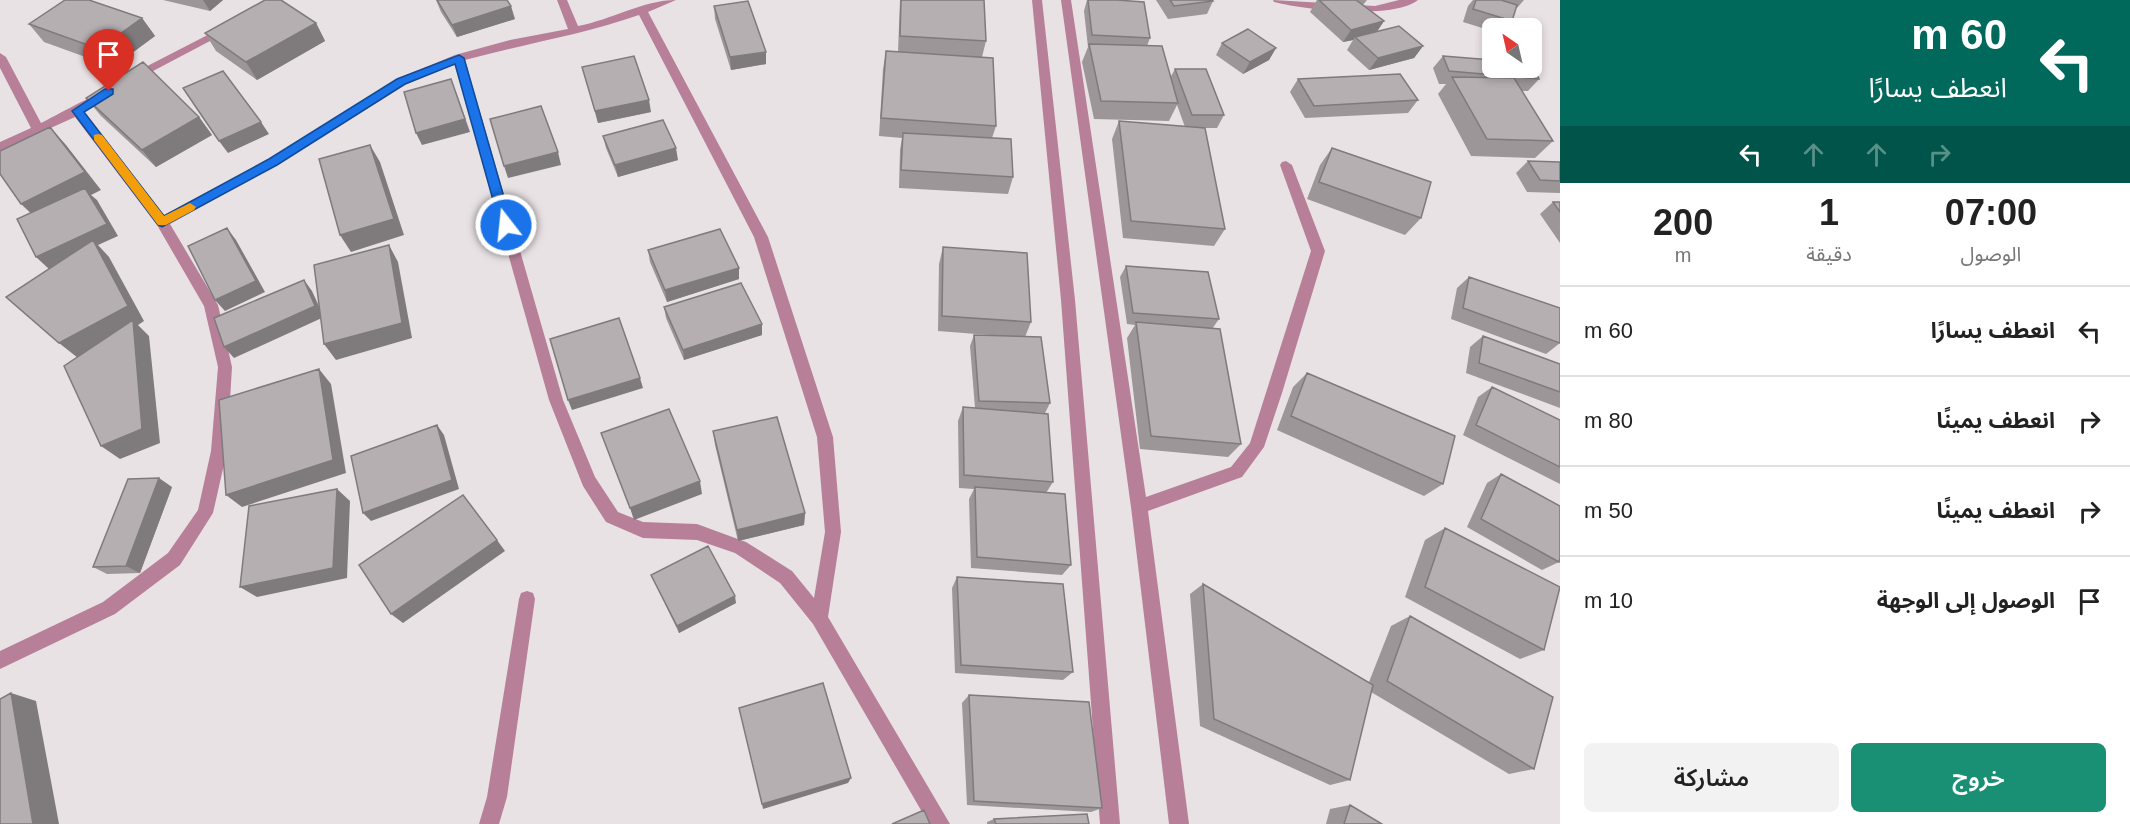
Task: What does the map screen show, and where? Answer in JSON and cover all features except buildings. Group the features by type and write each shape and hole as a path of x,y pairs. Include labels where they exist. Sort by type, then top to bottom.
{"street":[{"path":"562,0 574,30"},
{"path":"162,222 273,162 401,82 459,58 510,44 597,26 670,0"},
{"path":"1037,0 1068,300 1110,824"},
{"path":"1066,0 1139,507 1179,824"},
{"path":"1278,0 1308,6 1375,9 1413,0"},
{"path":"642,11 761,237 825,438 833,532 819,618"},
{"path":"0,147 77,111 118,86 234,24"},
{"path":"0,57 38,129"},
{"path":"459,58 556,400 589,481 612,517 643,530 696,532 740,547 786,577 819,618 885,734 940,824"},
{"path":"0,660 109,608 174,558 205,513 219,451 225,367 211,304 162,222 77,111"},
{"path":"1139,507 1236,472 1256,447 1275,393 1318,251 1286,165"},
{"path":"489,824 497,797 527,599"}],"slow traffic":[{"path":"98,137 162,222 190,207"}],"route":[{"path":"109,91 77,111 162,222 273,162 401,82 459,58 506,225"}]}
